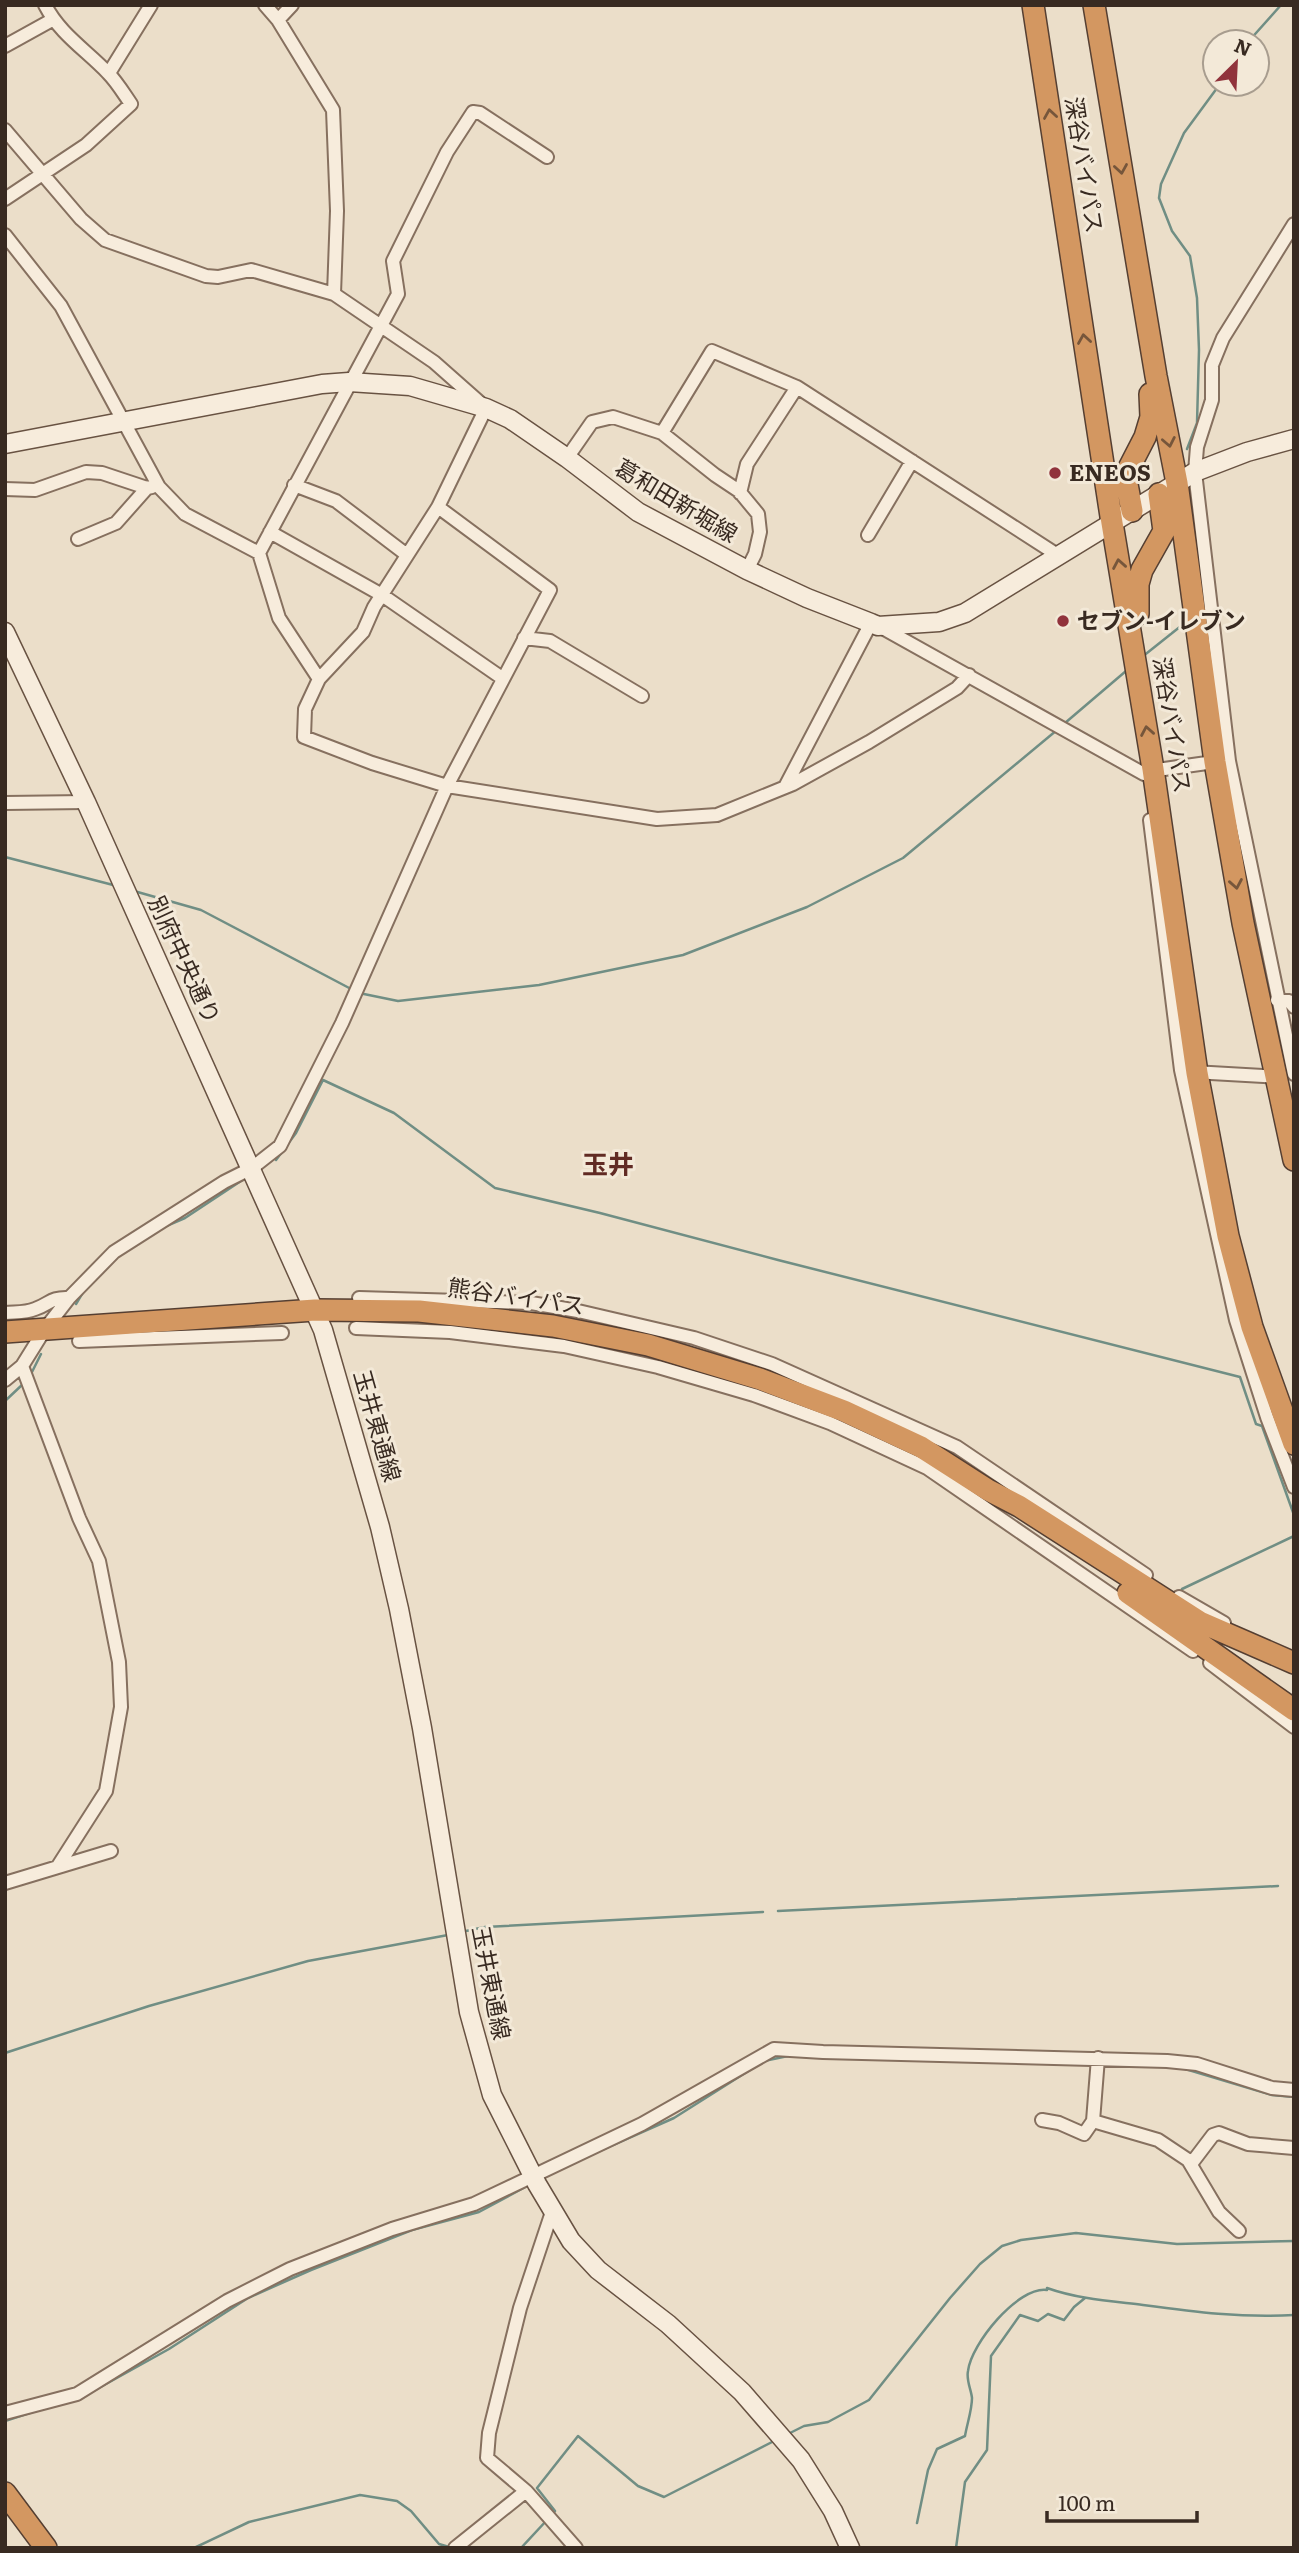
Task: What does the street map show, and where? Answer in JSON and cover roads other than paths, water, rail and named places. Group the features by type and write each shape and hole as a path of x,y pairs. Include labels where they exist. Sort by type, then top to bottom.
{"highway":[{"name":"深谷バイパス","path":"1033,5 1135,658 1189,1072 1252,1327 1294,1444"},
{"name":"深谷バイパス","path":"1094,5 1156,376 1177,483 1195,616 1222,761 1242,923 1287,1077 1294,1160"},
{"path":"1132,511 1126,479 1151,418 1150,385 1156,376"},
{"path":"1135,658 1139,632 1137,599 1142,570 1164,531 1177,483"},
{"name":"熊谷バイパス","path":"5,1332 315,1310 418,1311 568,1328 648,1345 763,1380 844,1411 921,1447 988,1490"},
{"path":"988,1490 1018,1506 1200,1622 1294,1663"},
{"path":"988,1490 1216,1661 1294,1710"},
{"path":"5,2493 46,2548"}],"street":[{"path":"5,199 86,145 131,104 109,73 79,48 52,20 45,5"},
{"path":"109,73 151,5"},
{"path":"265,5 278,20 333,110 337,211 334,294"},
{"path":"278,20 292,5"},
{"path":"5,46 52,20"},
{"path":"319,679 279,618 259,553 398,294 393,261 447,152 473,112 480,113 547,157"},
{"path":"5,130 81,219 105,240 206,276 251,270 334,294 434,362 486,408 438,507 382,595 363,632 319,679 304,709 304,737 372,763 447,786 657,819 717,815 785,788 906,721 957,688 969,675"},
{"path":"1294,224 1223,338 1212,365 1212,400 1197,447 1177,483 1222,761 1277,1000 1287,1077 1189,1072 1237,1320 1267,1417 1294,1487"},
{"path":"5,235 61,306 125,423 153,487"},
{"path":"662,433 712,351 797,387 1059,556"},
{"name":"葛和田新堀線","path":"5,444 322,384 349,382 410,386 456,397 510,419 638,512 747,570 807,598 875,624 939,622 965,613 1177,483 1247,452 1294,439"},
{"path":"740,493 747,464 797,387"},
{"path":"567,458 592,422 613,417 662,433 740,493 758,514 760,532 755,554 747,570"},
{"path":"868,535 912,461"},
{"path":"5,489 35,490 86,472 102,473 153,487 185,514 259,553"},
{"path":"295,485 336,501 407,555"},
{"path":"78,539 116,523 153,487"},
{"path":"5,1380 22,1366 69,1297 114,1252 223,1182 252,1168 280,1146 351,1002 447,786 550,590 438,507"},
{"path":"270,532 382,595 502,678"},
{"path":"785,788 875,624 1066,730 1149,772 1222,761"},
{"name":"別府中央通り","path":"5,632 86,802 315,1310"},
{"path":"524,638 550,641 642,696"},
{"path":"5,803 86,802"},
{"path":"1277,1000 1289,1001 1294,1007"},
{"path":"5,1313 28,1311 57,1297 69,1297"},
{"path":"359,1298 531,1304 568,1328"},
{"name":"玉井東通線","path":"315,1310 327,1342 380,1527 399,1609 469,2012 492,2095 534,2178 571,2241 598,2270 668,2324 742,2392 801,2460 833,2511 849,2548"},
{"path":"79,1341 137,1324 282,1333"},
{"path":"356,1328 450,1332 568,1328"},
{"path":"22,1366 79,1518 99,1561 120,1662 121,1707 106,1791 58,1866"},
{"path":"763,1380 957,1447 1244,1639 1294,1655"},
{"path":"763,1380 830,1423 927,1468 1216,1661 1294,1727"},
{"path":"5,1883 111,1851"},
{"path":"5,2413 77,2394 228,2301 290,2269 392,2230 474,2204 534,2178 642,2124 774,2049 1097,2063 1197,2064 1272,2088 1294,2090"},
{"path":"1042,2120 1059,2123 1084,2134 1093,2121 1097,2063"},
{"path":"1093,2121 1158,2140 1191,2164 1219,2212 1239,2231"},
{"path":"1191,2164 1213,2135 1219,2133 1248,2144 1294,2148"},
{"path":"552,2211 520,2308 489,2433 487,2458 526,2491 576,2548"},
{"path":"455,2548 526,2491"}],"waterway":[{"path":"1260,28 1281,5"},
{"path":"1187,449 1197,423 1197,298 1190,256 1172,231 1159,198 1161,184 1184,133 1210,98"},
{"path":"1191,505 1198,547"},
{"path":"1142,657 1186,622"},
{"path":"1065,723 1126,671"},
{"path":"359,993 398,1001 539,985 683,955 807,907 903,858 1057,730"},
{"path":"5,857 117,886"},
{"path":"134,891 201,910 353,990"},
{"path":"276,1160 296,1133 323,1080 394,1113 495,1188 1240,1377 1256,1424 1262,1426 1294,1515"},
{"path":"164,1227 185,1218 244,1179"},
{"path":"76,1304 85,1289"},
{"path":"30,1376 41,1354"},
{"path":"5,1401 23,1384"},
{"path":"1182,1589 1294,1536"},
{"path":"778,1911 1278,1886"},
{"path":"461,1932 485,1927 763,1912"},
{"path":"5,2053 149,2006 308,1961 448,1935"},
{"path":"588,2156 674,2118 764,2061 788,2056"},
{"path":"1182,2068 1272,2095 1294,2097"},
{"path":"88,2394 169,2349 248,2298 412,2230 479,2212 529,2185"},
{"path":"788,2434 804,2426 828,2422 869,2400 950,2298 980,2264 1002,2246 1021,2240 1076,2233 1177,2244 1294,2241"},
{"path":"917,2523 928,2470 937,2449 965,2436 972,2403 968,2381 971,2360 987,2332 1023,2297 1047,2288 1094,2299 1200,2312 1255,2316 1294,2315"},
{"path":"956,2548 965,2482 987,2450 991,2356 1020,2315 1038,2321 1048,2314 1064,2320 1085,2298"},
{"path":"5,2421 42,2409"},
{"path":"552,2515 555,2511 537,2488 578,2436 638,2486 664,2497 776,2440"},
{"path":"194,2548 249,2522 360,2495 397,2501 411,2511 439,2544 449,2547"},
{"path":"521,2548 547,2520"}],"place":[{"name":"ENEOS","path":"1055,473"},
{"name":"セブン-イレブン","path":"1063,621"}],"district":[{"name":"玉井","path":"608,1165"}]}
